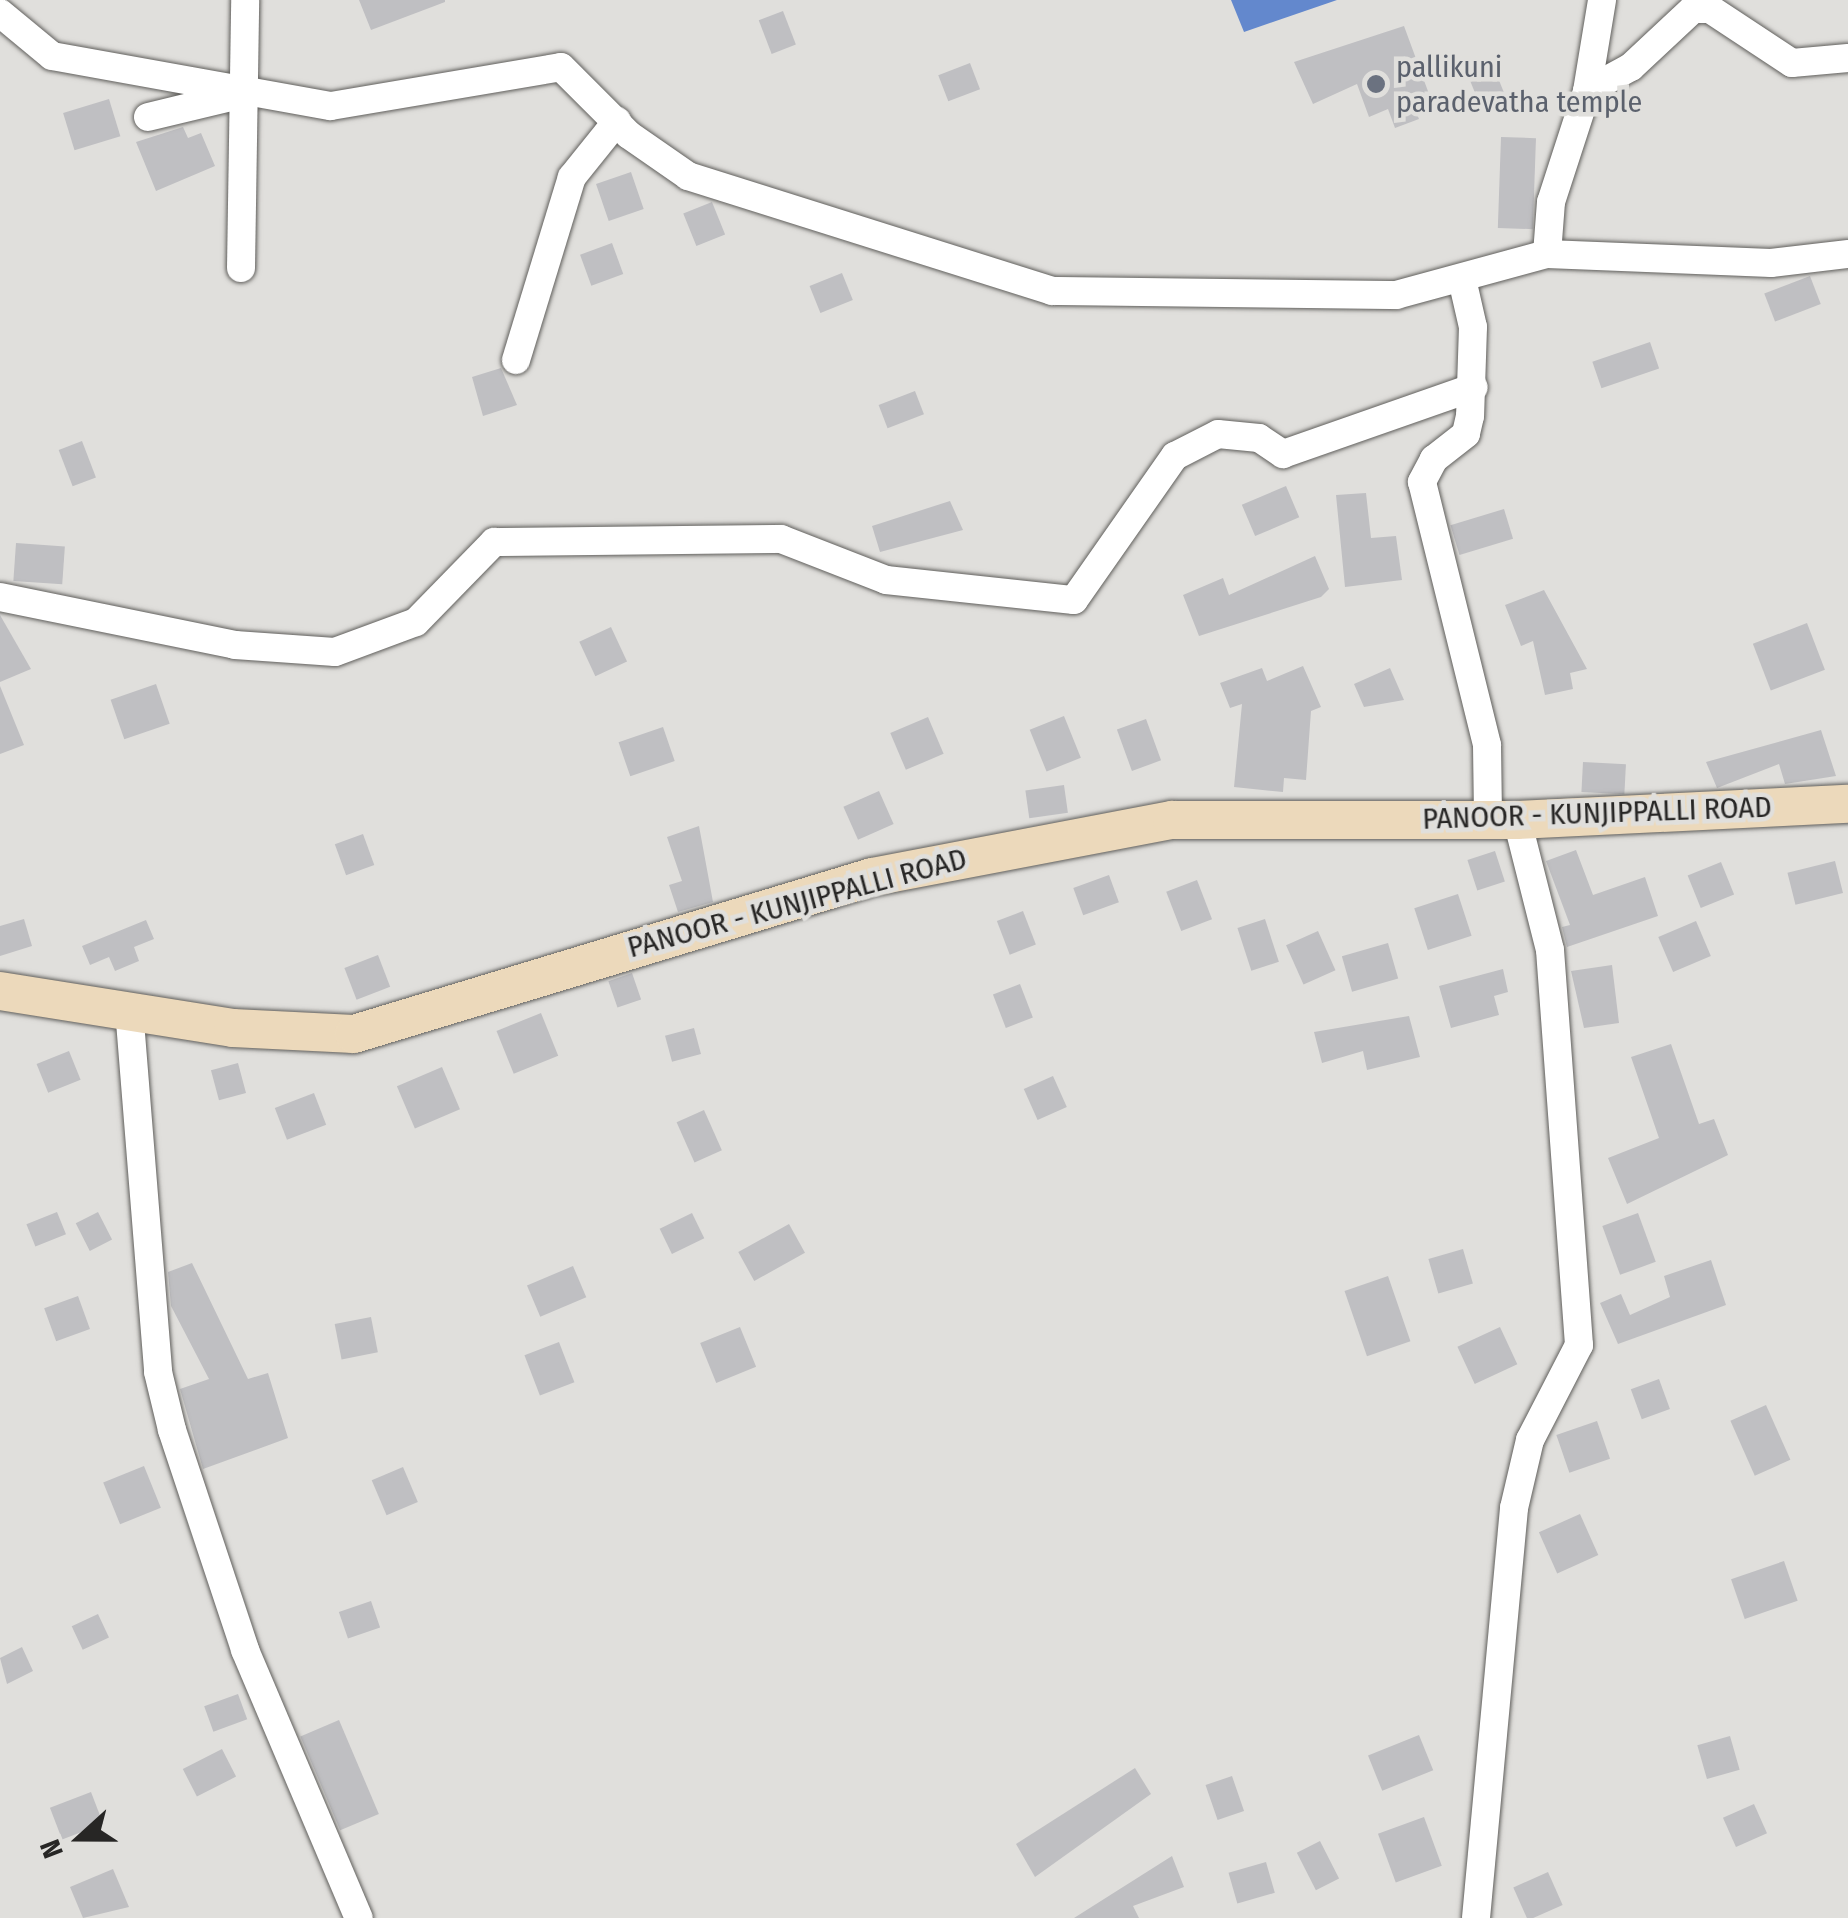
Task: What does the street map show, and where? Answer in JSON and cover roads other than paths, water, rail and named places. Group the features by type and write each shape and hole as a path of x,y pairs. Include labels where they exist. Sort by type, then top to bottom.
{"main road":[{"name":"PANOOR - KUNJIPPALLI ROAD","path":"0,991 129,1008 232,1028 394,1030 567,967 944,860 1172,820 1502,819 1848,804"}],"street":[{"path":"241,268 245,0"},
{"path":"1547,254 1551,202 1587,92 1602,0"},
{"path":"1587,92 1631,67 1693,9 1710,9 1792,62 1848,58"},
{"path":"0,13 52,56 246,93 366,105 548,66 561,67 617,121 688,176 1052,291 1376,295 1462,279 1547,254 1771,263 1848,254"},
{"path":"148,117 246,93"},
{"path":"516,360 572,176 617,121"},
{"path":"1462,279 1474,387 1466,434 1434,459 1422,482 1502,819 1550,950 1580,1345 1530,1440 1514,1508 1476,1918"},
{"path":"0,597 235,646 336,652 416,622 494,542 781,538 886,580 1074,600 1175,456 1218,434 1260,438 1283,454 1474,387"},
{"path":"129,1008 158,1372 172,1430 245,1650 359,1918"}],"water":[{"path":"1231,0 1337,0 1244,32"}],"place":[{"name":"pallikuni paradevatha temple","path":"1376,84"}]}
